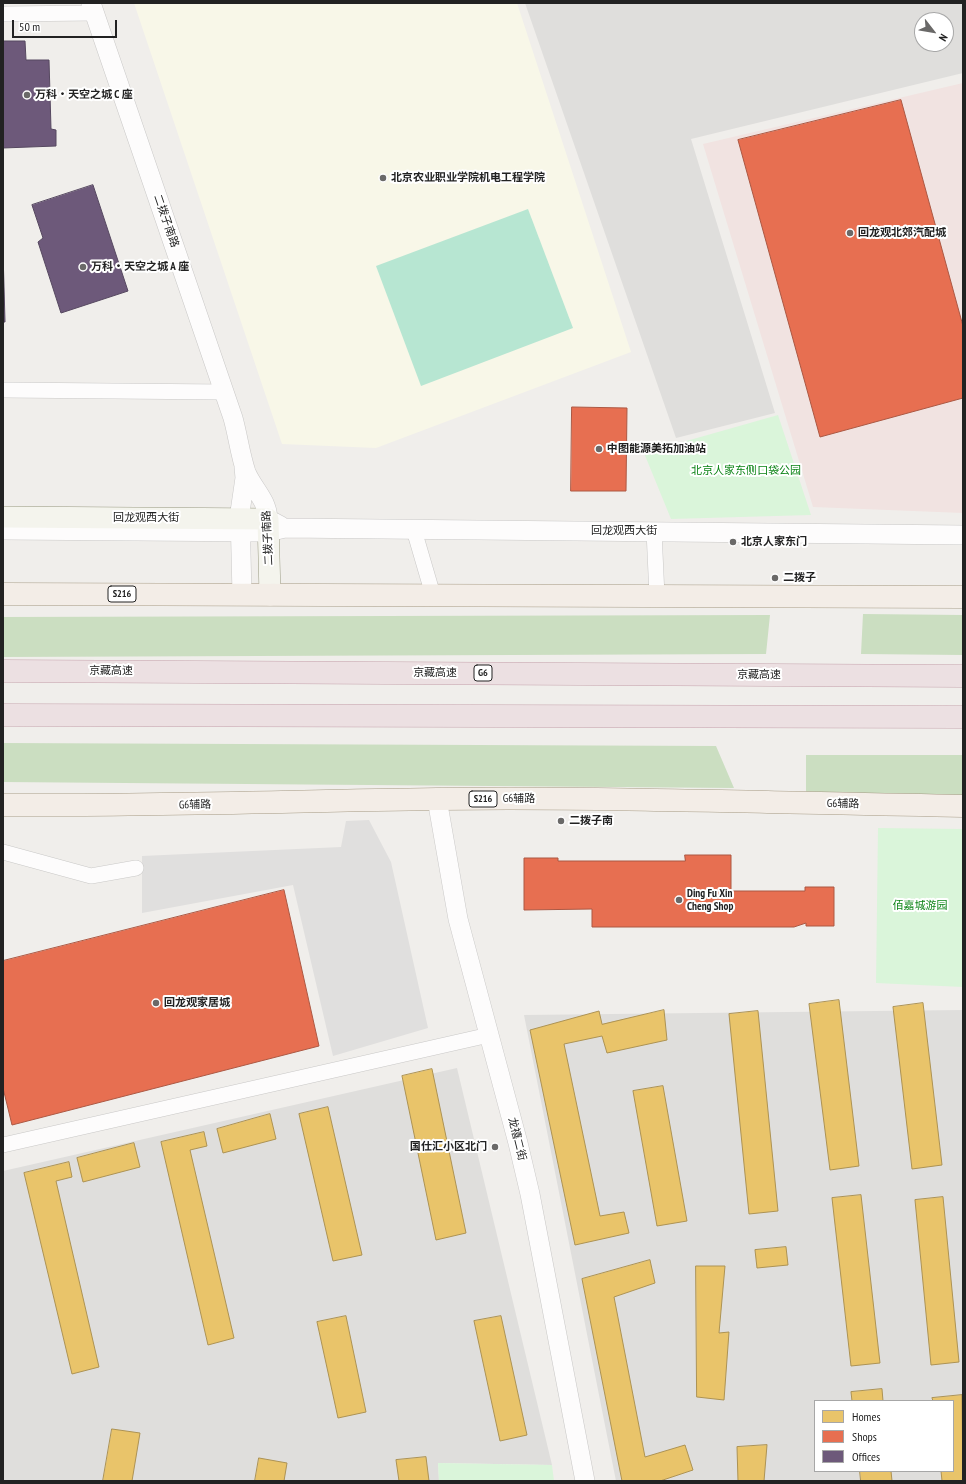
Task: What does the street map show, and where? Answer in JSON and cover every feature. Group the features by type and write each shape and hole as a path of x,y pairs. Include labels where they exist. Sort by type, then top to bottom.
{"highway":[{"name":"京藏高速","path":"3,671 963,676"},
{"path":"3,715 963,717"}],"main road":[{"name":"回龙观西大街","path":"3,517 274,526"},
{"name":"二拨子南路","path":"270,595 274,526"},
{"name":"S216","path":"3,594 963,597"},
{"name":"G6辅路","path":"3,805 135,806 437,799 563,799 963,806"}],"street":[{"path":"3,14 92,8"},
{"name":"二拨子南路","path":"92,8 235,424 244,463 249,477 265,503 274,526"},
{"path":"3,390 224,392"},
{"name":"二拨子南路","path":"242,595 240,525 245,478 244,463"},
{"name":"回龙观西大街","path":"3,530 240,525"},
{"name":"回龙观西大街","path":"274,526 414,530 963,535"},
{"path":"414,530 433,596"},
{"path":"654,531 657,596"},
{"name":"龙禧二街","path":"437,799 458,919 518,1143 530,1194 585,1481"},
{"path":"3,852 91,876 136,868"},
{"path":"3,1145 489,1034"}],"shaded area":[{"name":"北京农业职业学院机电工程学院","path":"134,3 517,3 631,352 376,448 282,444"},
{"path":"525,3 963,3 963,73 691,139 775,413 676,438"},
{"name":"回龙观北郊汽配城","path":"963,83 963,513 813,507 703,144"},
{"path":"369,820 391,862 428,1028 333,1056 293,885 142,913 142,856 341,847 346,821"},
{"path":"963,1010 963,1481 616,1481 524,1015"},
{"path":"457,1068 552,1465 438,1463 439,1481 3,1481 3,1171"}],"green space":[{"path":"528,209 573,328 421,386 376,266"},
{"name":"北京人家东侧口袋公园","path":"778,415 811,515 671,519 644,453"},
{"path":"863,614 963,615 963,655 861,654"},
{"path":"770,615 766,654 3,657 3,617"},
{"path":"3,743 716,746 734,788 3,782"},
{"path":"806,755 963,755 963,799 806,799"},
{"name":"佰嘉城游园","path":"878,828 963,829 963,987 876,983"},
{"path":"438,1463 552,1465 554,1481 439,1481"}],"building: Homes":[{"path":"839,1000 859,1166 830,1170 809,1004"},
{"path":"923,1003 942,1165 912,1169 893,1007"},
{"path":"664,1010 667,1040 607,1053 602,1036 564,1044 600,1216 624,1212 629,1233 575,1245 530,1030 599,1011 602,1024"},
{"path":"758,1011 778,1211 749,1214 729,1014"},
{"path":"432,1069 466,1233 436,1240 402,1076"},
{"path":"663,1086 687,1221 657,1226 633,1091"},
{"path":"328,1107 362,1255 333,1261 299,1114"},
{"path":"270,1114 276,1139 223,1153 217,1129"},
{"path":"204,1132 207,1146 190,1150 234,1338 208,1345 161,1142"},
{"path":"134,1143 140,1167 83,1182 77,1158"},
{"path":"69,1162 72,1177 56,1181 99,1367 72,1374 24,1173"},
{"path":"861,1195 880,1363 851,1366 832,1198"},
{"path":"943,1197 959,1362 931,1365 915,1200"},
{"path":"786,1247 788,1265 757,1268 755,1250"},
{"path":"650,1260 655,1283 614,1297 645,1457 685,1445 693,1470 660,1481 622,1481 582,1279"},
{"path":"696,1266 725,1266 719,1333 729,1332 724,1400 697,1397"},
{"path":"346,1316 366,1412 338,1418 317,1322"},
{"path":"501,1316 527,1435 500,1441 474,1321"},
{"path":"882,1389 883,1400 852,1400 851,1392"},
{"path":"962,1395 963,1481 942,1481 941,1472 954,1472 954,1400 933,1400 932,1398"},
{"path":"112,1429 140,1433 132,1481 103,1481"},
{"path":"767,1445 764,1481 738,1481 737,1447"},
{"path":"426,1457 429,1481 399,1481 396,1460"},
{"path":"259,1458 287,1463 284,1481 255,1481"},
{"path":"860,1472 891,1472 892,1481 861,1481"}],"building: Shops":[{"name":"回龙观北郊汽配城","path":"901,100 963,326 963,398 820,437 738,140"},
{"name":"中图能源美拓加油站","path":"572,407 627,408 626,491 571,491"},
{"name":"Ding Fu Xin Cheng Shop","path":"685,855 731,855 731,891 805,891 805,887 834,887 834,926 806,926 806,923 794,927 592,927 592,909 524,910 524,858 558,858 558,861 685,861"},
{"name":"回龙观家居城","path":"284,890 319,1046 12,1125 3,1088 3,961"}],"building: Offices":[{"name":"万科・天空之城 C 座","path":"3,41 25,41 26,60 49,60 51,129 56,130 56,146 3,148"},
{"name":"万科・天空之城 A 座","path":"93,185 128,291 61,313 38,242 43,238 32,205"},
{"path":"3,252 5,322 3,322"}],"place":[{"name":"万科・天空之城 C 座","path":"27,95"},
{"name":"北京农业职业学院机电工程学院","path":"383,178"},
{"name":"回龙观北郊汽配城","path":"850,233"},
{"name":"万科・天空之城 A 座","path":"83,267"},
{"name":"中图能源美拓加油站","path":"599,449"},
{"name":"北京人家东门","path":"733,542"},
{"name":"二拨子","path":"775,578"},
{"name":"二拨子南","path":"561,821"},
{"name":"Ding Fu Xin Cheng Shop","path":"679,900"},
{"name":"回龙观家居城","path":"156,1003"},
{"name":"国仕汇小区北门","path":"495,1147"}]}
